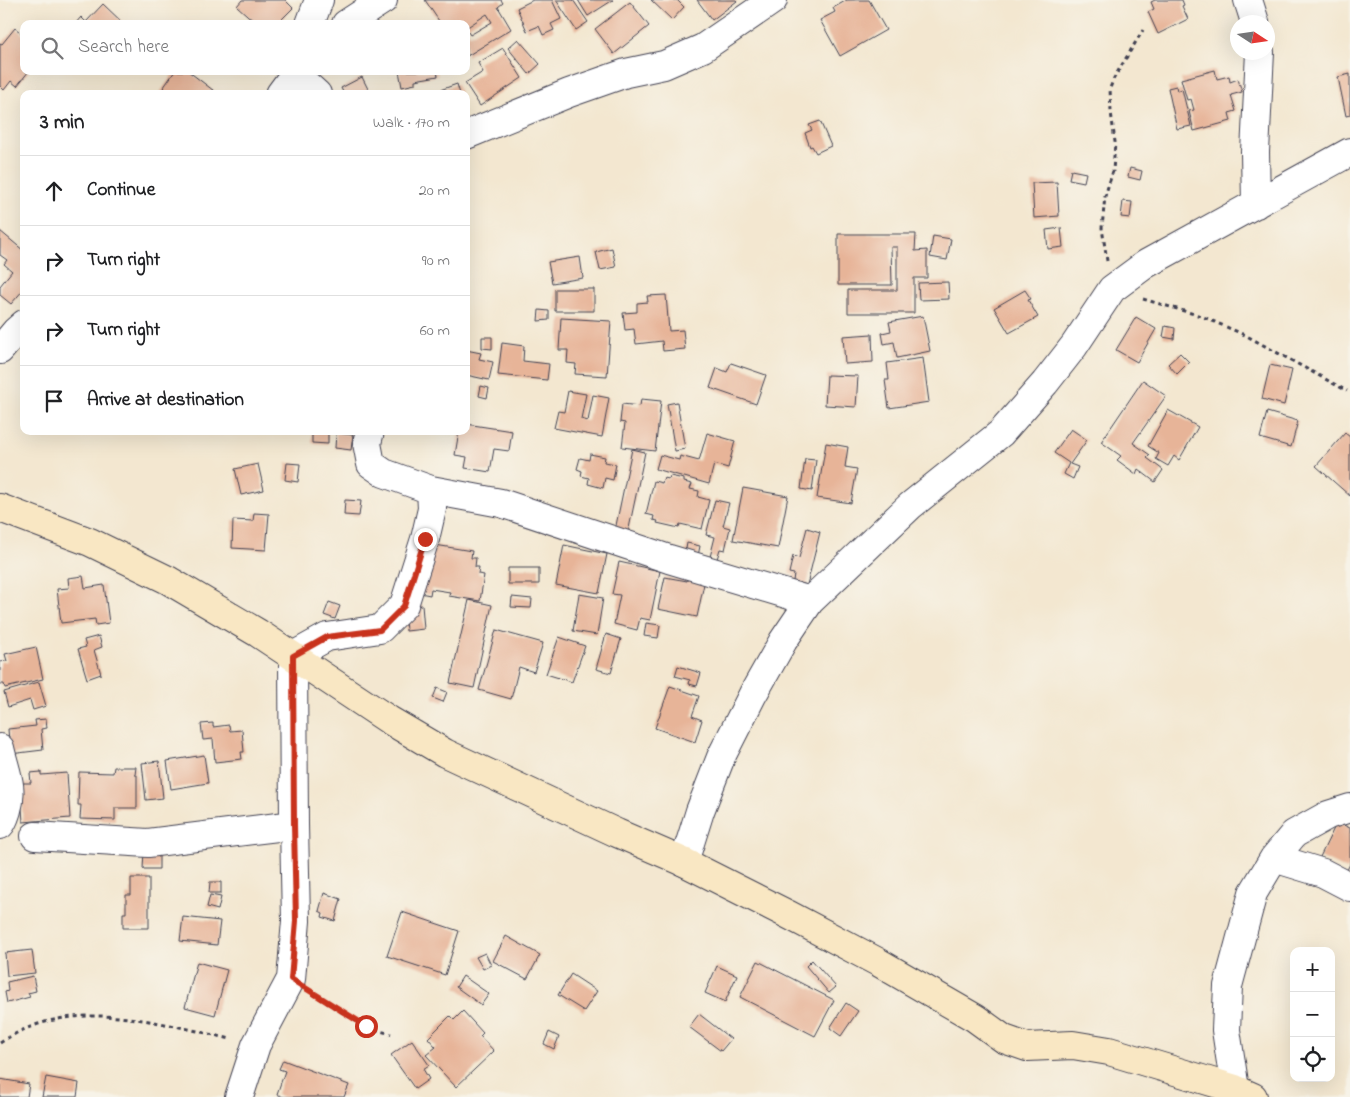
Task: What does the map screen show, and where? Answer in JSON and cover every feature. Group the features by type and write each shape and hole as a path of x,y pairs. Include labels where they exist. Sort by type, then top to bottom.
{"street":[{"path":"312,20 319,0"},
{"path":"352,20 383,0"},
{"path":"470,133 569,93 616,76 664,65 703,48 773,0"},
{"path":"1248,0 1253,15"},
{"path":"1256,204 1255,152 1260,60"},
{"path":"291,80 310,90"},
{"path":"684,862 700,810 721,757 778,648 810,601 910,506 1001,432 1045,383 1074,346 1112,289 1146,264 1350,152"},
{"path":"0,350 20,328"},
{"path":"369,435 367,443 371,464 384,473 431,490 501,503 669,559 810,601"},
{"path":"293,656 327,637 380,630 404,606 425,539 432,509 431,490"},
{"path":"0,508 90,542 168,580 293,656 389,720 445,753 616,833 684,862 878,962 975,1018 1004,1039 1027,1047 1073,1045 1109,1051 1240,1094"},
{"path":"238,1097 256,1045 291,979 296,921 293,656"},
{"path":"0,748 11,786 9,804 3,822 0,824"},
{"path":"1240,1094 1226,1030 1228,986 1253,893 1274,858 1294,834 1328,815 1350,808"},
{"path":"35,836 148,842 294,825"},
{"path":"1274,858 1323,873 1350,887"}],"path":[{"path":"291,979 366,1026 391,1034"},
{"path":"0,1042 46,1021 110,1015 170,1025 256,1045"}],"building":[{"path":"242,0 285,0 293,8 281,20 253,20 237,6"},
{"path":"425,0 501,0 503,3 498,7 511,29 470,54 470,35 492,22 487,14 470,25 470,20 438,20"},
{"path":"533,0 552,0 561,19 551,24 554,30 543,35 539,26 527,31 517,8"},
{"path":"556,0 573,0 588,22 576,30"},
{"path":"578,0 613,0 588,16"},
{"path":"651,0 677,0 684,7 672,20"},
{"path":"697,0 736,0 737,1 712,20"},
{"path":"847,0 869,0 886,30 840,56 820,20 835,12 833,8"},
{"path":"1155,0 1182,0 1184,5 1182,6 1188,19 1158,34 1148,12 1154,9 1151,2"},
{"path":"630,2 649,26 614,54 595,29"},
{"path":"103,4 120,20 88,20"},
{"path":"15,28 20,32 20,75 26,75 17,86 11,81 4,90 0,86 0,43 2,44"},
{"path":"518,39 540,64 529,74 508,48"},
{"path":"503,48 522,78 480,106 465,83 483,72 478,63"},
{"path":"1215,70 1217,79 1229,76 1230,82 1238,79 1242,92 1231,95 1236,111 1229,113 1231,121 1194,131 1189,111 1194,110 1191,99 1187,100 1181,79"},
{"path":"1350,74 1350,115 1346,116 1338,77"},
{"path":"172,75 193,75 213,90 162,90"},
{"path":"400,75 438,75 415,80 415,84 402,87"},
{"path":"362,77 368,89 342,90 341,88"},
{"path":"457,84 459,90 440,90"},
{"path":"1176,86 1177,91 1182,89 1191,126 1177,129 1168,88"},
{"path":"820,121 831,146 816,153 812,146 810,147 805,133 812,130 809,125"},
{"path":"1130,168 1142,171 1140,180 1128,177"},
{"path":"1071,170 1086,173 1084,182 1069,179"},
{"path":"1057,182 1059,216 1034,218 1032,183"},
{"path":"1123,201 1132,202 1130,218 1121,217"},
{"path":"1061,228 1063,247 1048,249 1046,230"},
{"path":"0,231 20,248 20,294 11,304 0,295 0,286 12,271 4,264 7,260 0,255"},
{"path":"838,234 916,234 915,251 927,250 927,278 914,278 914,313 848,313 848,290 897,290 897,247 891,247 892,285 838,285"},
{"path":"933,236 951,239 947,260 930,257"},
{"path":"612,248 616,267 600,270 596,252"},
{"path":"580,257 583,278 552,283 548,262"},
{"path":"948,282 949,299 919,300 918,283"},
{"path":"555,289 594,289 594,311 555,311"},
{"path":"1025,290 1031,299 1028,300 1038,317 1009,333 994,308"},
{"path":"666,295 669,331 683,330 685,349 663,351 662,341 636,344 634,329 625,330 623,313 637,312 637,303 648,302 647,296"},
{"path":"539,310 549,311 549,320 538,321"},
{"path":"923,316 930,351 897,358 894,342 884,344 882,333 891,331 889,322"},
{"path":"1136,317 1156,329 1137,362 1116,350"},
{"path":"561,318 611,321 607,376 575,374 576,364 567,363 568,350 559,350"},
{"path":"1165,326 1175,328 1174,339 1163,337"},
{"path":"872,334 873,362 845,364 843,336"},
{"path":"482,337 492,337 492,349 482,348"},
{"path":"502,343 524,346 523,361 549,364 547,380 498,375"},
{"path":"470,351 481,353 479,359 493,362 489,380 470,376"},
{"path":"1180,353 1189,362 1177,374 1168,364"},
{"path":"923,358 929,402 889,408 885,380 889,380 887,363"},
{"path":"731,363 766,375 756,404 710,388 717,368 727,372"},
{"path":"1270,365 1292,370 1284,405 1262,399"},
{"path":"827,375 858,376 856,407 825,405"},
{"path":"1143,380 1166,396 1133,443 1150,455 1147,458 1163,470 1155,482 1138,469 1136,474 1117,460 1121,456 1101,442"},
{"path":"481,386 489,388 487,398 479,396"},
{"path":"568,391 586,394 581,419 588,421 593,395 609,398 602,437 554,428 558,411 564,412"},
{"path":"641,399 661,401 655,451 622,447 625,423 620,422 622,404 640,406"},
{"path":"677,402 685,449 675,451 667,404"},
{"path":"1168,410 1198,427 1179,460 1174,456 1168,466 1156,459 1159,453 1148,446"},
{"path":"1267,412 1298,421 1291,447 1260,438"},
{"path":"470,425 512,431 509,451 494,449 490,472 465,468 467,457 455,455 458,435 470,435"},
{"path":"1071,429 1087,440 1070,464 1078,467 1073,479 1064,474 1069,463 1054,453"},
{"path":"707,433 735,441 728,468 714,464 709,484 656,469 660,455 679,460 680,456 699,461"},
{"path":"1345,433 1350,437 1350,496 1316,466"},
{"path":"312,435 328,435 328,444 312,443"},
{"path":"336,435 353,435 351,450 335,448"},
{"path":"826,443 848,447 845,467 857,469 851,503 817,498"},
{"path":"632,449 645,452 627,538 614,535"},
{"path":"590,454 605,457 604,462 616,464 613,480 605,478 603,488 588,484 589,478 581,476 582,471 577,469 580,458 589,460"},
{"path":"805,459 816,460 812,491 801,489"},
{"path":"287,463 300,464 298,482 285,480"},
{"path":"258,464 264,490 241,495 235,469"},
{"path":"670,476 684,479 684,482 692,484 690,489 699,491 698,497 709,500 702,529 680,524 679,528 657,523 658,521 653,520 654,516 646,514 654,481 662,483 664,478 669,479"},
{"path":"743,488 788,496 778,548 733,540"},
{"path":"345,500 361,501 359,516 344,515"},
{"path":"715,500 729,503 723,526 730,528 725,550 720,549 717,559 710,557 715,537 706,535"},
{"path":"254,513 269,514 266,550 232,548 233,520 253,521"},
{"path":"807,528 820,532 807,585 793,581 794,574 789,573 793,556 799,558"},
{"path":"687,543 700,546 698,556 685,554"},
{"path":"435,545 472,551 471,558 476,558 475,567 479,567 478,574 484,575 480,601 449,596 450,592 431,589 430,595 415,592"},
{"path":"564,545 607,554 599,593 556,585"},
{"path":"619,562 660,571 650,620 640,618 637,630 614,624 620,595 612,594"},
{"path":"508,568 539,568 539,584 508,584"},
{"path":"83,576 85,588 104,585 109,623 96,625 95,619 61,623 57,589 69,588 68,578"},
{"path":"688,576 705,579 697,617 658,609 665,577 687,581"},
{"path":"579,594 603,598 597,635 573,631"},
{"path":"512,597 532,599 531,608 511,607"},
{"path":"469,600 492,605 474,688 450,683"},
{"path":"329,602 340,606 335,619 324,615"},
{"path":"422,605 424,629 406,631 404,607"},
{"path":"646,623 660,625 658,638 644,636"},
{"path":"496,630 543,643 534,672 519,667 511,699 479,690"},
{"path":"606,634 621,639 611,673 596,669"},
{"path":"99,636 102,647 94,650 101,674 87,679 78,649 86,647 84,640"},
{"path":"559,637 585,646 572,682 546,674"},
{"path":"36,647 43,679 5,688 4,684 0,684 0,662 7,661 5,654"},
{"path":"678,666 701,673 697,686 689,684 690,680 675,676"},
{"path":"39,682 46,706 33,710 30,700 8,707 4,692"},
{"path":"670,686 699,696 692,716 702,720 695,742 655,728"},
{"path":"437,688 447,692 443,702 433,698"},
{"path":"46,719 47,728 41,729 43,750 10,754 8,729 36,726 35,720"},
{"path":"213,723 213,727 229,725 230,731 242,730 244,752 241,752 242,759 215,762 213,739 203,740 201,724"},
{"path":"204,755 208,783 171,789 167,761"},
{"path":"159,761 163,798 146,800 142,763"},
{"path":"114,767 136,767 137,808 115,808 115,820 80,819 81,805 78,805 79,772 113,773"},
{"path":"41,772 41,775 67,773 70,818 23,822 20,783 31,783 30,773"},
{"path":"1337,822 1350,828 1350,864 1347,870 1320,857"},
{"path":"144,851 159,851 159,869 143,869"},
{"path":"131,878 149,878 149,928 123,928 123,913 126,913 126,895 131,895"},
{"path":"210,882 221,882 221,893 209,893"},
{"path":"324,893 341,899 335,921 322,917 323,913 319,911"},
{"path":"210,895 221,897 218,910 207,907"},
{"path":"402,912 459,931 445,975 387,956"},
{"path":"183,917 220,921 217,945 180,941"},
{"path":"506,936 540,955 527,979 493,961"},
{"path":"32,950 35,973 7,976 5,953"},
{"path":"485,953 491,965 483,969 476,957"},
{"path":"812,960 836,987 829,993 806,966"},
{"path":"758,961 834,1000 815,1036 740,997"},
{"path":"197,962 227,970 215,1015 185,1007"},
{"path":"717,966 737,975 725,1002 705,993"},
{"path":"571,974 597,991 584,1011 558,995"},
{"path":"33,976 36,991 28,993 30,997 7,1003 5,992 8,991 7,982"},
{"path":"463,976 489,994 481,1005 456,987"},
{"path":"846,1003 858,1011 841,1036 830,1028"},
{"path":"463,1011 483,1033 480,1036 494,1051 456,1087 426,1055 436,1047 428,1038 450,1016 454,1020"},
{"path":"699,1014 731,1039 721,1051 689,1027"},
{"path":"549,1032 559,1037 554,1049 544,1044"},
{"path":"412,1040 429,1065 423,1069 429,1079 415,1089 391,1055"},
{"path":"283,1060 349,1085 344,1097 283,1097 277,1094 285,1071 279,1069"},
{"path":"46,1077 79,1083 77,1097 42,1097"},
{"path":"0,1079 29,1084 27,1097 0,1097"}],"route":[{"path":"366,1026 291,979 296,921 293,656 327,637 380,630 404,606 425,539"}]}
